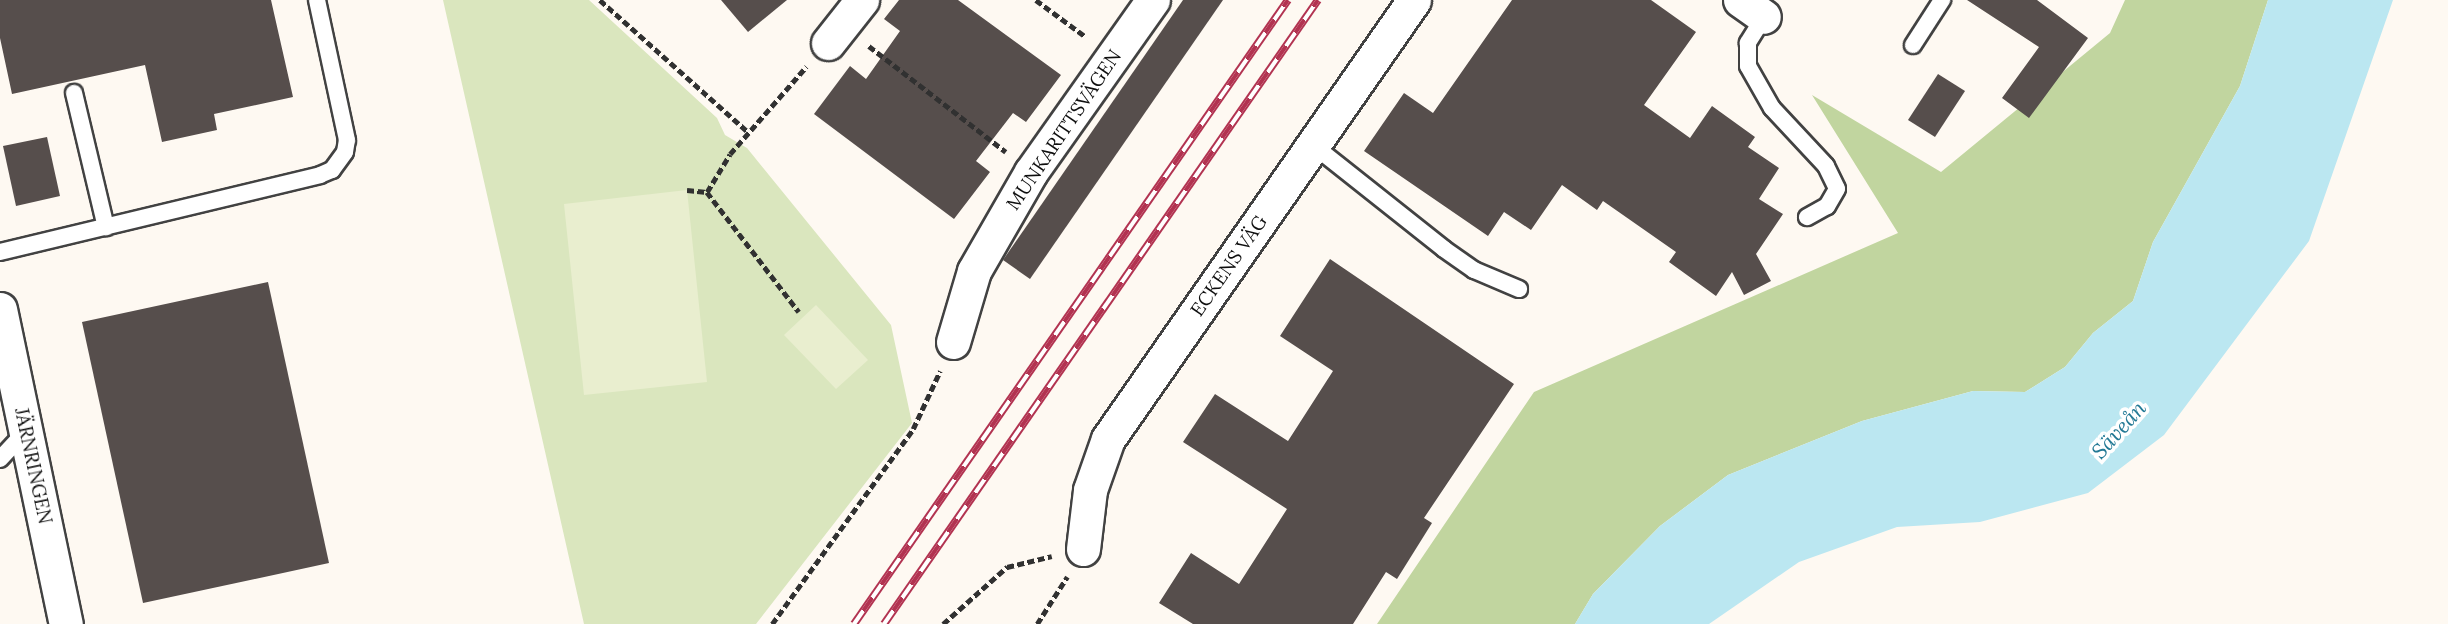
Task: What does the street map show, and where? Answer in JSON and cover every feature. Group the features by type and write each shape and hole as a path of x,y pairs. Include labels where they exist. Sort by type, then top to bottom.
{"street":[{"name":"MUNKARITTSVÄGEN","path":"953,342 974,271 1031,172 1153,0"},
{"name":"ECKENS VÄG","path":"1083,549 1090,490 1108,439 1414,0"},
{"name":"JÄRNRINGEN","path":"0,310 66,624"}],"lane":[{"path":"0,252 320,175 340,161 346,140 317,0"},
{"path":"1913,44 1942,0"},
{"path":"1752,9 1748,66 1772,108 1826,166 1837,189 1827,206 1807,217"},
{"path":"74,93 106,227"},
{"path":"1314,145 1444,249 1475,270 1519,289"},
{"path":"0,459 26,431"}],"path":[{"path":"600,0 748,132"},
{"path":"1036,0 1113,57"},
{"path":"707,192 748,132 844,23 1031,172"},
{"path":"687,190 707,192 799,312"},
{"path":"772,624 913,429 953,342"},
{"path":"943,624 1007,567 1083,549"},
{"path":"1037,624 1050,607 1083,549"}],"green space":[{"path":"443,0 589,0 717,118 725,135 747,148 891,325 912,423 756,624 584,624"},
{"path":"2125,0 2268,0 2240,86 2153,242 2133,301 2093,333 2065,367 2025,392 1973,391 1862,421 1728,475 1660,526 1593,594 1575,624 1377,624 1534,392 1898,233 1812,95 1941,172 2110,33"},
{"path":"687,190 707,382 584,395 564,204"},
{"path":"816,305 868,360 836,389 784,335"}],"water":[{"name":"Säveån","path":"2268,0 2393,0 2309,241 2164,435 2088,493 1980,522 1897,527 1799,562 1709,624 1575,624 1593,594 1660,526 1728,475 1862,421 1973,391 2025,392 2065,367 2093,333 2133,301 2153,242 2240,86"}],"building":[{"path":"0,0 271,0 293,97 214,114 217,130 162,142 145,65 12,94 0,38"},
{"path":"721,0 787,0 748,32"},
{"path":"899,0 958,0 1061,75 1026,122 1013,113 976,161 990,172 954,219 814,114 850,66 866,79 900,31 884,19"},
{"path":"1183,0 1223,0 1030,279 1003,260"},
{"path":"1512,0 1651,0 1696,32 1644,105 1690,138 1712,106 1755,137 1748,147 1779,168 1759,199 1783,214 1756,254 1771,281 1744,295 1732,272 1716,296 1669,262 1676,252 1603,201 1597,210 1562,185 1531,230 1504,212 1488,236 1364,151 1404,93 1433,113"},
{"path":"1967,0 2037,0 2088,38 2029,118 2002,98 2039,47"},
{"path":"1938,74 1965,91 1935,137 1908,120"},
{"path":"47,137 60,196 16,206 3,146"},
{"path":"1330,259 1514,384 1424,518 1432,523 1397,579 1386,572 1353,624 1193,624 1159,603 1191,553 1239,584 1287,509 1183,442 1215,394 1288,441 1333,371 1280,336"},
{"path":"268,282 329,563 143,603 82,322"}],"railway":[{"path":"854,624 1288,0"},
{"path":"884,624 1318,0"}]}
